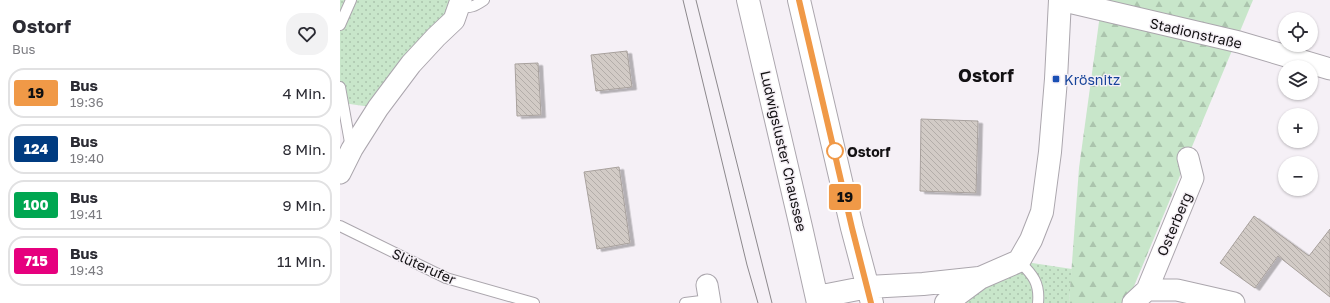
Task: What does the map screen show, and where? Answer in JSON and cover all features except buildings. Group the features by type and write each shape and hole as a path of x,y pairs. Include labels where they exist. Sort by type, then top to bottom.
{"street":[{"name":"Ludwigsluster Chaussee","path":"748,0 817,300"},
{"path":"800,0 852,228 870,295"},
{"path":"946,303 980,278 1019,261 1031,240 1042,212 1050,152 1060,0"},
{"name":"Stadionstraße","path":"1060,0 1239,42 1330,69"},
{"path":"340,174 352,149 378,108 411,64 454,20 460,3"},
{"name":"Osterberg","path":"1140,296 1194,178 1188,158"},
{"path":"817,300 870,295 923,284 980,278"},
{"name":"Osterberg","path":"1140,296 1177,290 1234,303"}],"lane":[{"path":"340,25 350,0"},
{"path":"460,3 470,8 484,0"},
{"path":"340,87 352,149"},
{"name":"Slüterufer","path":"340,226 446,278 534,303"},
{"path":"1019,261 1032,274 1038,288 1038,303"},
{"path":"685,303 709,296"}],"green space":[{"path":"340,0 451,0 436,37 378,108 343,103 340,107"},
{"path":"1102,0 1253,0 1127,303 1069,303 1079,168"},
{"path":"1019,261 1072,269 1069,303 946,303"}],"tram line":[{"path":"683,0 747,265 758,303"},
{"path":"696,0 772,303"}],"bus line":[{"name":"19","path":"799,0 871,303"}],"place":[{"name":"Krösnitz","path":"1056,79"},
{"name":"Ostorf","path":"835,151"}],"district":[{"name":"Ostorf","path":"986,75"}]}
